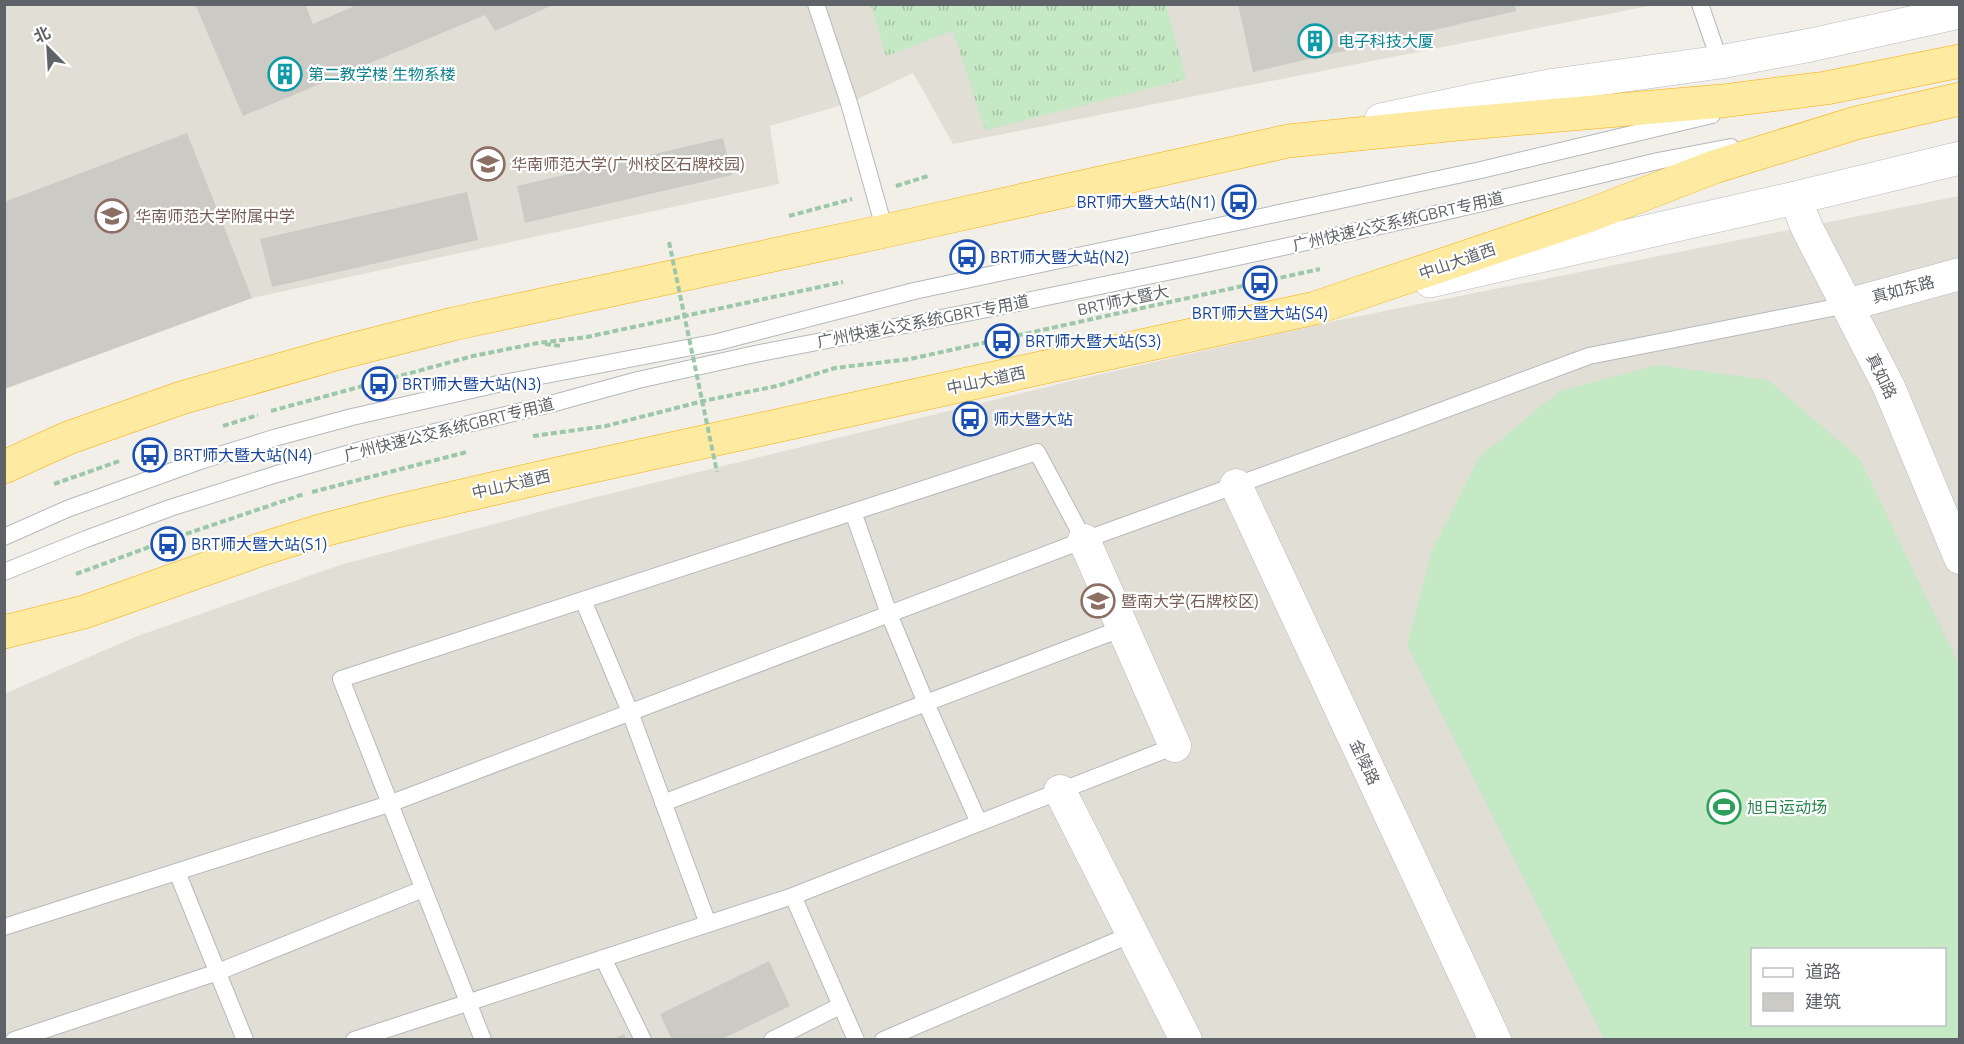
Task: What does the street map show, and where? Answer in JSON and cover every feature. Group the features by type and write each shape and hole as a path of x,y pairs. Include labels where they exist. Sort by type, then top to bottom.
{"highway":[{"path":"4,467 68,438 181,398 339,353 523,308 885,231 1288,141 1722,101 1826,88 1959,61"},
{"name":"中山大道西","path":"4,632 84,612 262,549 393,512 1315,308 1590,215 1713,168 1856,123 1959,99"}],"main road":[{"path":"1288,141 1480,99 1533,89 1720,62 1811,45 1959,12"},
{"path":"1315,308 1959,158"}],"street":[{"name":"真如路","path":"1795,198 1889,387 1959,558"},
{"name":"真如东路","path":"1847,305 1959,274"},
{"name":"金陵路","path":"1236,485 1495,1040"},
{"path":"1084,540 1175,746"},
{"path":"1060,791 1186,1040"}],"lane":[{"path":"816,4 849,103 885,231"},
{"path":"1700,4 1720,62"},
{"name":"广州快速公交系统GBRT专用道","path":"4,537 67,510 200,461 352,417 498,384 718,342 914,291 1481,170 1826,88"},
{"name":"广州快速公交系统GBRT专用道","path":"4,572 170,507 277,474 368,448 547,405 639,380 755,354 1172,271 1444,212 1658,161 1856,123"},
{"path":"4,927 389,804 1084,540 1589,356 1847,305"},
{"path":"483,1040 341,679 1037,452 1084,540"},
{"path":"853,512 889,614 979,823"},
{"path":"583,600 630,712 708,924"},
{"path":"663,803 1123,628"},
{"path":"354,1040 793,896 1175,746"},
{"path":"177,872 245,1040"},
{"path":"14,1040 218,972 423,889"},
{"path":"793,896 856,1040"},
{"path":"883,1040 1132,934"},
{"path":"603,958 643,1040"},
{"path":"772,1040 840,1006"}],"path":[{"path":"788,216 928,176"},
{"path":"669,242 717,472"},
{"name":"BRT师大暨大","path":"527,438 546,433 606,426 703,401 777,386 835,368 910,358 1329,267"},
{"path":"473,356 538,343 587,337 845,282"},
{"path":"75,574 188,533 307,494 477,449"}],"shaded area":[{"name":"华南师范大学(广州校区石牌校园)","path":"5,5 1654,5 953,144 913,73 849,103 770,126 779,184 252,298 5,389"},
{"name":"暨南大学(石牌校区)","path":"1959,196 1959,1039 5,1039 4,694 135,637 340,565 584,500 1071,381 1330,322"}],"green space":[{"path":"871,5 1166,5 1186,79 985,130 953,31 886,56"},
{"name":"旭日运动场","path":"1657,365 1768,380 1860,459 1959,665 1959,1039 1604,1039 1407,645 1432,550 1479,457 1560,391"}],"building":[{"name":"第二教学楼 生物系楼","path":"195,4 305,4 313,24 359,4 555,4 495,31 485,15 243,116"},
{"name":"电子科技大厦","path":"1238,4 1515,4 1516,11 1253,72"},
{"name":"华南师范大学附属中学","path":"187,133 252,298 4,389 4,202"},
{"path":"723,138 732,175 525,223 517,186"},
{"path":"467,192 478,240 272,287 260,239"},
{"path":"769,961 790,1006 720,1040 672,1040 660,1014"},
{"path":"624,1034 626,1040 612,1040"}],"place":[{"name":"电子科技大厦","path":"1315,41"},
{"name":"第二教学楼 生物系楼","path":"285,74"},
{"name":"华南师范大学(广州校区石牌校园)","path":"488,164"},
{"name":"BRT师大暨大站(N1)","path":"1239,202"},
{"name":"华南师范大学附属中学","path":"112,216"},
{"name":"BRT师大暨大站(N2)","path":"967,257"},
{"name":"BRT师大暨大站(S4)","path":"1260,283"},
{"name":"BRT师大暨大站(S3)","path":"1002,341"},
{"name":"BRT师大暨大站(N3)","path":"379,384"},
{"name":"师大暨大站","path":"970,419"},
{"name":"BRT师大暨大站(N4)","path":"150,455"},
{"name":"BRT师大暨大站(S1)","path":"168,544"},
{"name":"暨南大学(石牌校区)","path":"1098,601"},
{"name":"旭日运动场","path":"1724,807"}]}
